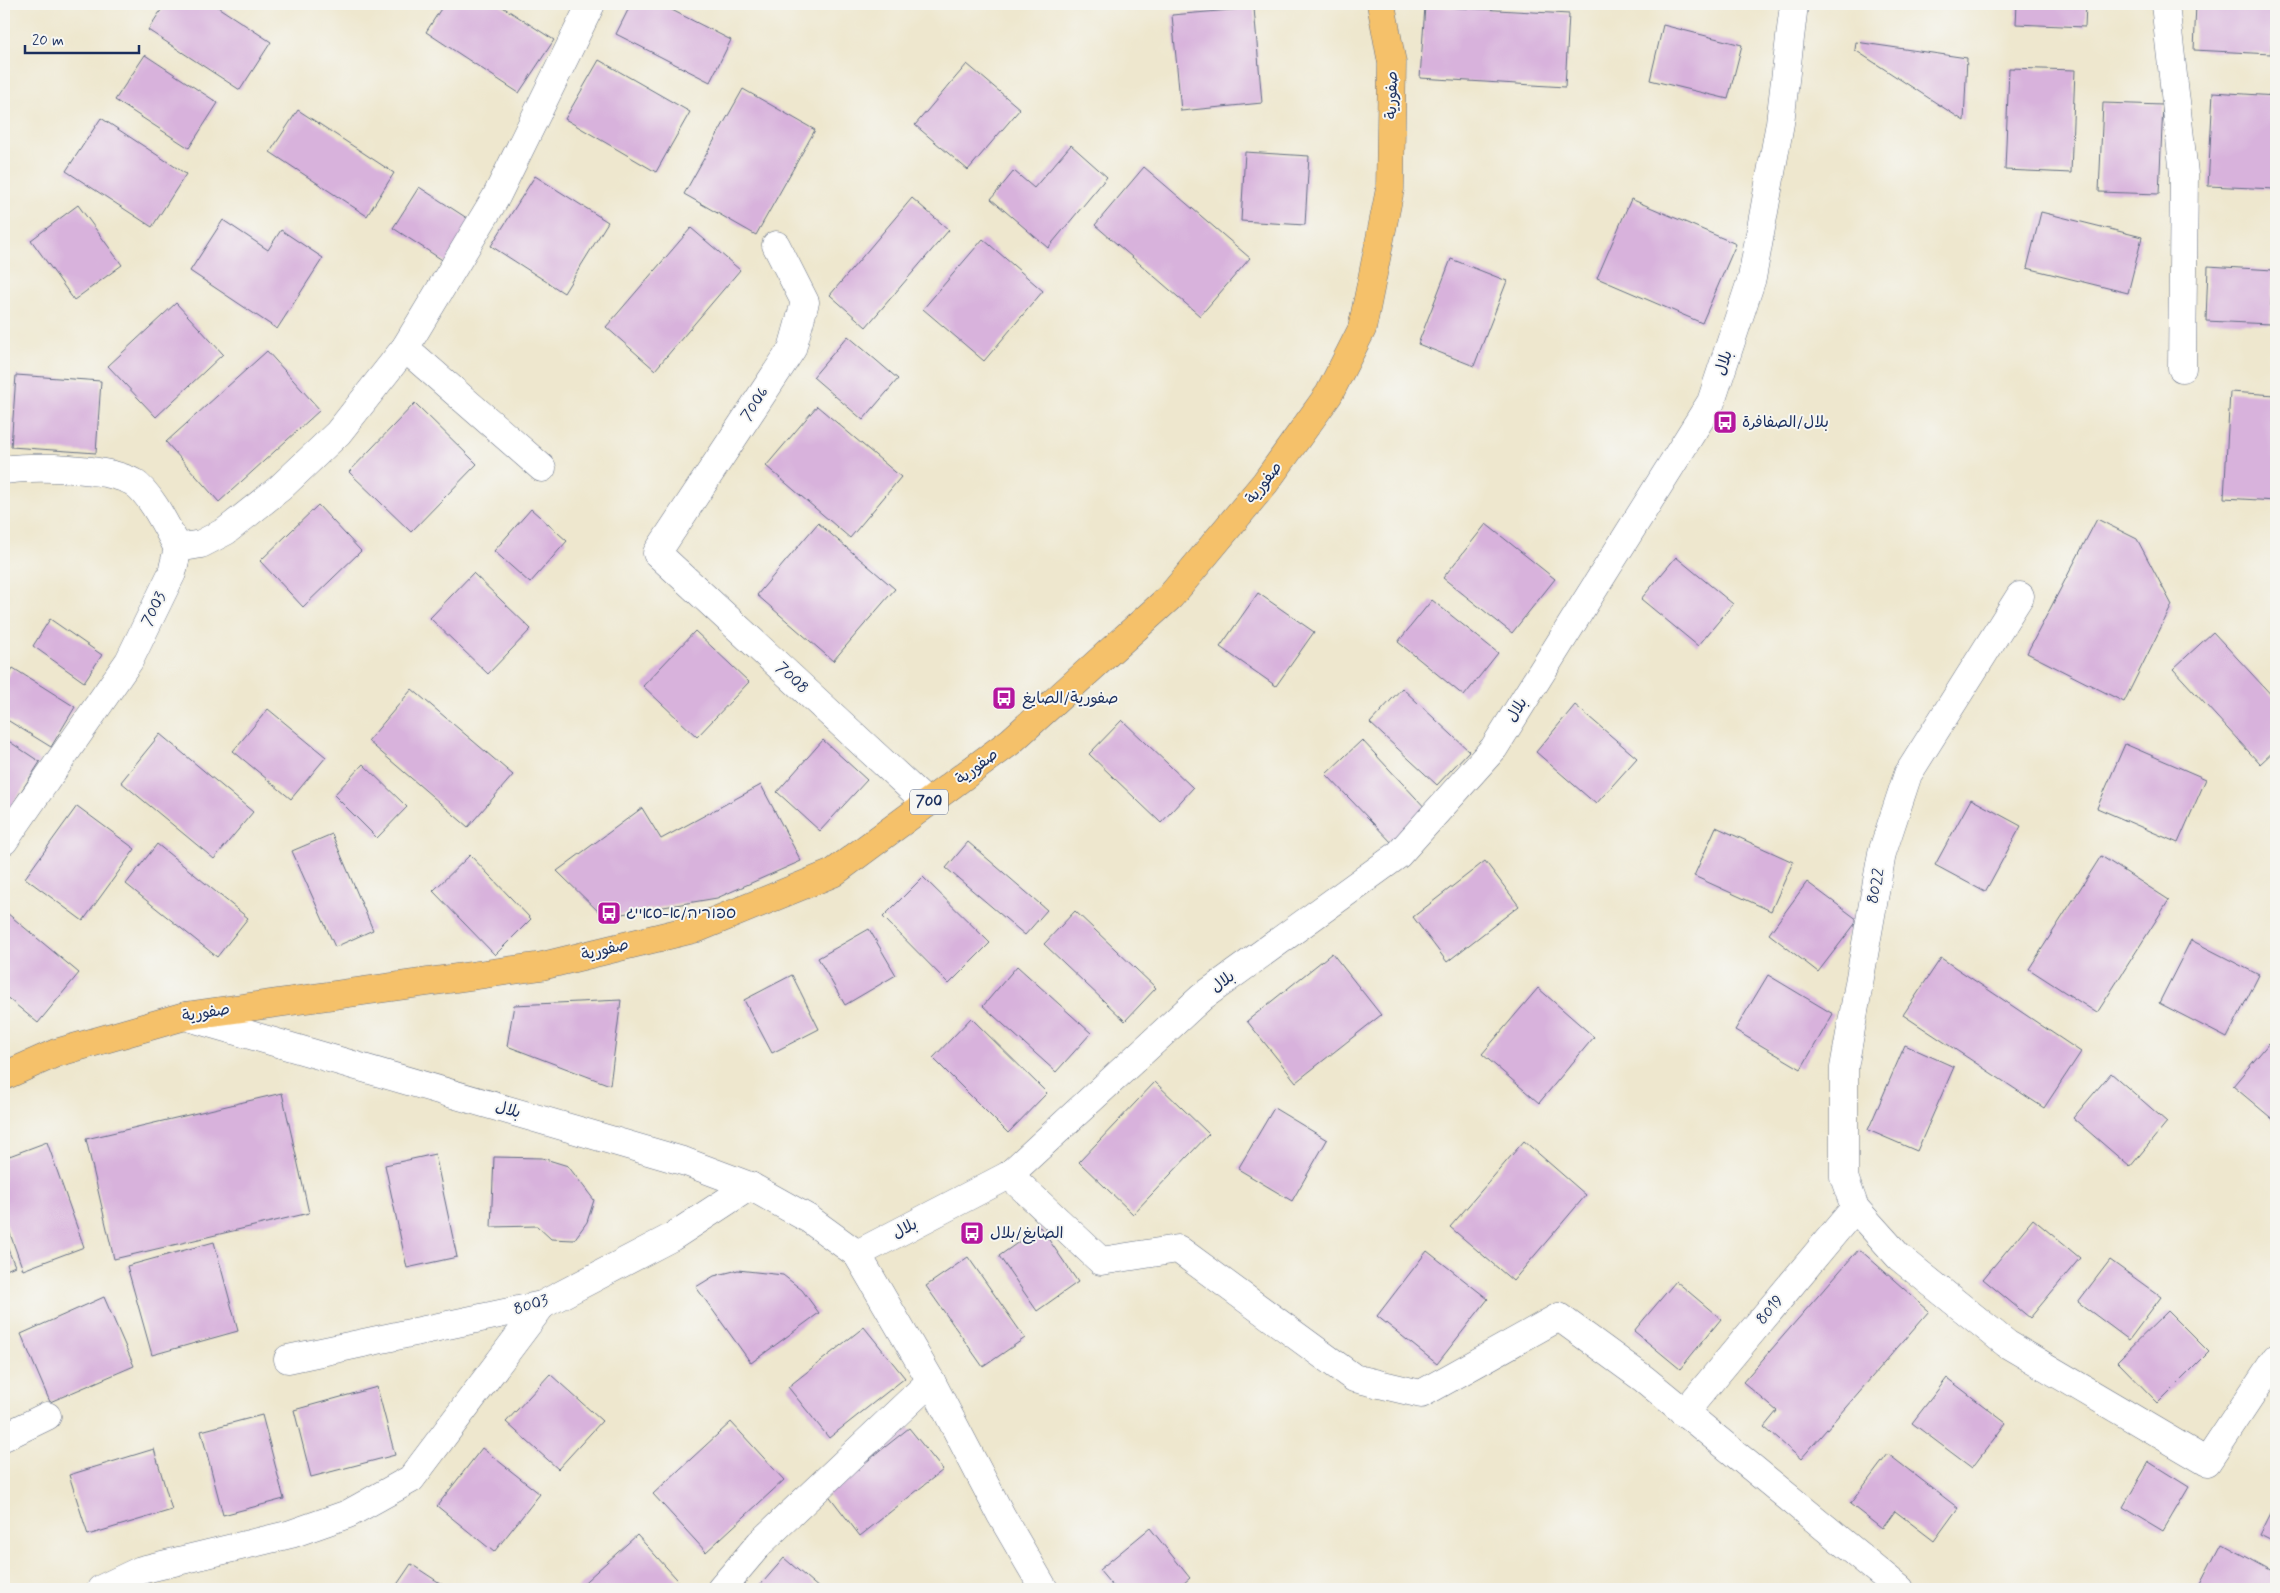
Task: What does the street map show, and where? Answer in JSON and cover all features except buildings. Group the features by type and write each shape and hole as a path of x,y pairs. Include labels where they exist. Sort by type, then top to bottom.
{"main road":[{"name":"صفورية","path":"4,1076 56,1053 185,1016 542,966 698,928 833,873 1010,742 1170,597 1265,483 1329,394 1362,329 1390,189 1392,63 1381,4"}],"street":[{"path":"4,470 24,467 99,472 133,483 153,503 178,548 201,544 226,531 280,488 338,433 405,348 496,197 591,4"},
{"name":"بلال","path":"185,1016 686,1162 750,1186 809,1219 857,1254 1009,1176 1202,997 1398,855 1494,748 1712,402 1752,278 1780,123 1794,4"},
{"path":"2165,4 2184,174 2182,368"},
{"name":"7006","path":"657,553 792,349 805,302 776,245"},
{"path":"405,348 542,468"},
{"name":"7003","path":"4,841 129,661 172,573 178,548"},
{"name":"7008","path":"657,553 927,804"},
{"name":"8022","path":"1855,1208 1844,1177 1844,1068 1882,853 1908,774 2020,596"},
{"path":"1009,1176 1101,1261 1178,1249 1354,1378 1421,1394 1559,1317 1644,1379 1900,1589"},
{"name":"8003","path":"288,1359 542,1305 672,1237 750,1186"},
{"path":"1855,1208 1899,1257 2007,1344 2208,1462 2276,1358"},
{"name":"8019","path":"1684,1413 1855,1208"},
{"path":"857,1254 931,1381 1001,1515 1044,1589"},
{"path":"100,1589 141,1570 291,1534 348,1514 411,1479 542,1305"},
{"path":"721,1589 760,1544 931,1381"},
{"path":"4,1437 46,1416"}],"place":[{"name":"بلال/الصفافرة","path":"1725,422"},
{"name":"صفورية/الصايغ","path":"1004,698"},
{"name":"ספוריה/א-סאייג","path":"609,913"},
{"name":"الصايغ/بلال","path":"972,1233"}]}
